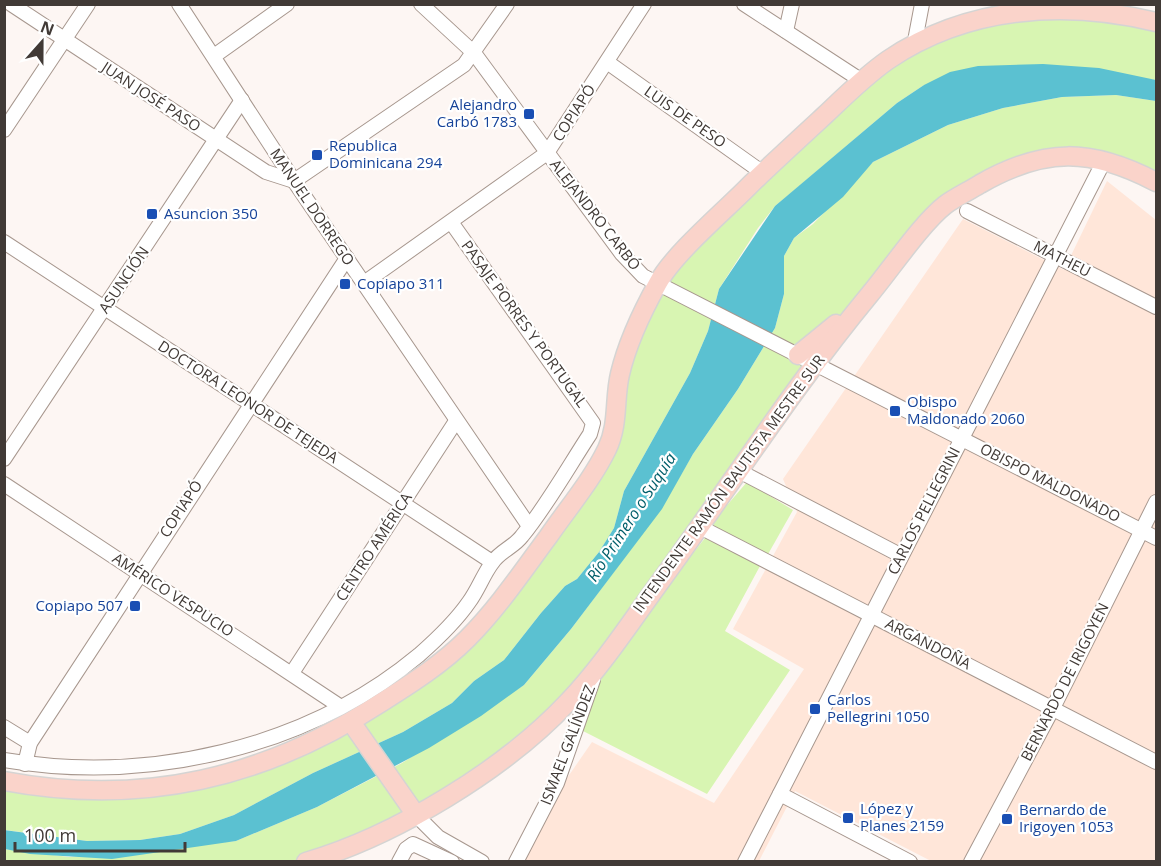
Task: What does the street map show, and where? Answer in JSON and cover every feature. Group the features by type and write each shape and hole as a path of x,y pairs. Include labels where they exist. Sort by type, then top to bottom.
{"main road":[{"path":"4,781 40,787 105,789 174,785 214,778 289,754 346,715 437,666 468,639 507,592 592,475 613,433 619,380 624,362 657,284 669,268 763,172 862,81 888,60 958,23 1014,7 1077,7 1156,22"},
{"name":"INTENDENTE RAMÓN BAUTISTA MESTRE SUR","path":"306,861 359,843 412,810 465,784 530,737 567,704 700,527 815,363 936,214 956,198 1001,173 1039,158 1077,155 1104,161 1156,182"},
{"path":"792,352 863,302"},
{"path":"346,715 412,810"}],"street":[{"name":"JUAN JOSÉ PASO","path":"11,4 267,172 294,181"},
{"path":"4,130 88,4"},
{"name":"MANUEL DORREGO","path":"179,4 294,181 529,526"},
{"path":"214,56 287,4"},
{"name":"ALEJANDRO CARBÓ","path":"421,4 474,53 632,267 657,284 792,352"},
{"path":"294,181 464,65 507,4"},
{"name":"COPIAPÓ","path":"364,283 547,153 644,4"},
{"path":"744,4 862,81"},
{"path":"786,32 792,4"},
{"path":"914,46 922,4"},
{"name":"LUIS DE PESO","path":"607,62 763,172"},
{"name":"ASUNCIÓN","path":"4,459 242,100"},
{"name":"CARLOS PELLEGRINI","path":"745,861 1104,161"},
{"name":"MATHEU","path":"967,211 1156,307"},
{"name":"PASAJE PORRES Y PORTUGAL","path":"451,222 591,417 593,428 529,526"},
{"name":"DOCTORA LEONOR DE TEJEDA","path":"4,242 492,562"},
{"name":"COPIAPÓ","path":"25,764 30,743 347,258"},
{"name":"OBISPO MALDONADO","path":"792,352 1156,538"},
{"name":"CENTRO AMÉRICA","path":"292,674 456,421"},
{"path":"739,471 900,555"},
{"name":"AMÉRICO VESPUCIO","path":"4,484 292,674 346,715"},
{"name":"BERNARDO DE IRIGOYEN","path":"971,861 1053,708 1156,502"},
{"path":"4,760 25,764 131,768 175,762 252,744 346,715 374,687 420,653 470,602 492,562 522,537 529,526"},
{"name":"ARGANDOÑA","path":"700,527 1156,762"},
{"name":"ISMAEL GALÍNDEZ","path":"516,861 557,783 588,689 603,659"},
{"path":"4,727 30,743"},
{"path":"780,794 910,861"},
{"path":"412,810 438,837 482,861"},
{"path":"399,861 406,849 413,844 452,861"}],"shaded area":[{"path":"1107,181 1156,220 1156,861 931,861 795,791 759,861 509,862 592,742 714,803 804,669 733,629 797,512 783,479 963,219 1064,270"}],"green space":[{"path":"989,13 1156,22 1156,80 1133,77 924,85 897,103 775,206 719,289 708,331 690,373 624,491 614,528 599,552 577,579 565,586 504,660 474,681 452,703 403,732 313,773 234,815 180,834 140,840 87,841 5,830 4,781 73,789 259,765 437,666 593,475 619,380 657,284 862,81"},
{"path":"1116,95 1156,101 1156,182 1060,155 948,203 578,691 465,785 306,861 5,862 4,849 69,857 236,841 317,807 402,763 524,685 571,629 661,509 693,454 738,389 775,328 784,294 784,256 794,238 813,224 873,162 948,125 1003,108 1062,97"},
{"path":"747,482 793,510 767,556 710,525"},
{"path":"705,538 760,566 725,631 790,670 707,794 583,731 607,661"}],"water":[{"name":"Río Primero o Suquía","path":"1043,64 1099,68 1156,80 1156,101 1116,95 1062,97 1003,108 948,125 873,162 843,197 794,238 784,256 784,294 775,328 738,389 693,454 662,509 571,629 524,685 481,716 429,748 317,807 236,841 112,859 30,854 5,849 4,830 87,841 140,840 180,834 234,815 313,773 403,732 452,703 474,681 504,660 541,613 565,586 577,579 599,552 614,528 624,491 690,373 708,331 719,289 775,206 897,103 924,85 950,72 978,66"}],"place":[{"name":"Alejandro Carbó 1783","path":"529,114"},
{"name":"Republica Dominicana 294","path":"317,155"},
{"name":"Asuncion 350","path":"152,214"},
{"name":"Copiapo 311","path":"345,284"},
{"name":"Obispo Maldonado 2060","path":"895,411"},
{"name":"Copiapo 507","path":"135,606"},
{"name":"Carlos Pellegrini 1050","path":"815,709"},
{"name":"López y Planes 2159","path":"848,818"},
{"name":"Bernardo de Irigoyen 1053","path":"1007,819"}]}
